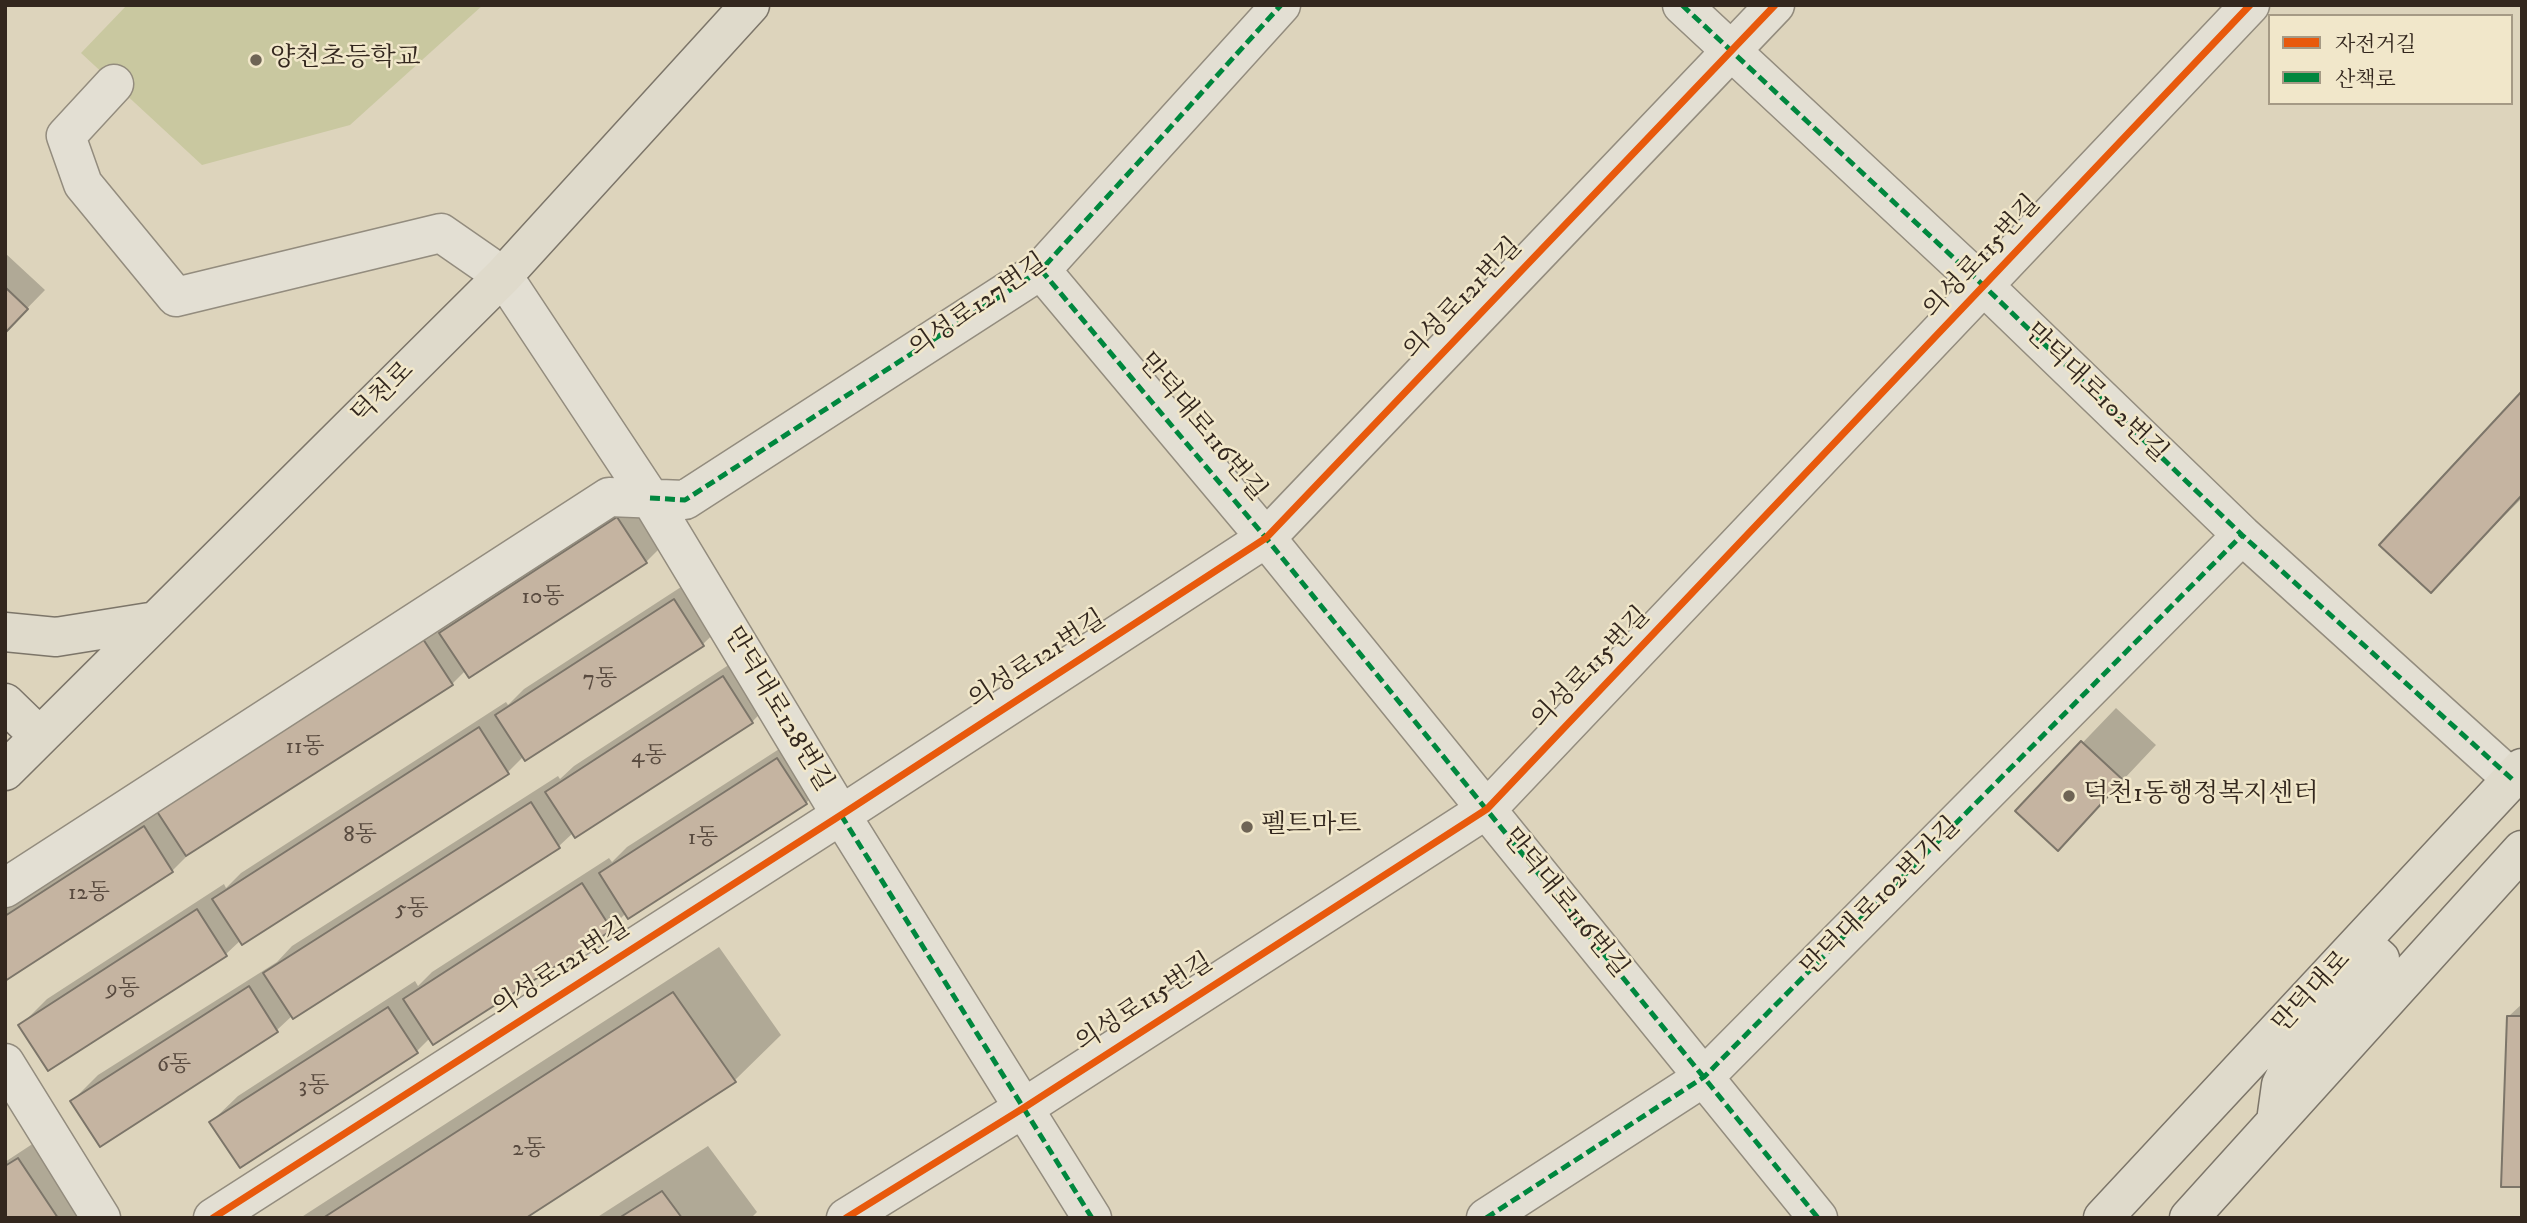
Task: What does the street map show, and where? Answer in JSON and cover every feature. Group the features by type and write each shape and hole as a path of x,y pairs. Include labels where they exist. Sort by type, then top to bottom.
{"main road":[{"name":"덕천로","path":"5,771 503,276 750,5"},
{"path":"5,632 56,637 156,621"},
{"path":"5,703 39,736"},
{"name":"만덕대로","path":"2103,1218 2517,773"},
{"path":"2189,1218 2522,850"},
{"path":"2276,1123 2281,1085 2292,1063 2379,971 2380,959 2372,952 2364,951 2347,957"}],"street":[{"name":"의성로127번길","path":"5,888 610,497 685,500 1041,270 1281,5"},
{"name":"만덕대로102번길","path":"1682,5 1985,288 2242,535 2517,773"},
{"name":"의성로121번길","path":"213,1218 841,815 1266,538 1775,5"},
{"name":"의성로115번길","path":"846,1218 1022,1109 1487,809 1985,288 2250,5"},
{"path":"114,84 66,136 83,184 176,297 441,233 503,276"},
{"name":"만덕대로116번길","path":"1041,270 1266,538 1818,1218"},
{"name":"만덕대로128번길","path":"503,276 650,498 841,815 1092,1218"},
{"name":"만덕대로102번가길","path":"1486,1218 1704,1077 2242,535"},
{"path":"5,1063 101,1218"}],"green space":[{"path":"127,5 483,5 350,125 202,165 81,53"}],"building":[{"path":"5,287 28,309 5,333"},
{"path":"2522,391 2522,495 2431,593 2379,545"},
{"path":"617,517 647,563 469,678 439,633"},
{"path":"674,599 704,646 525,761 495,715"},
{"path":"423,639 453,685 186,856 156,810"},
{"path":"723,676 753,723 575,838 545,792"},
{"path":"479,727 509,774 242,945 212,899"},
{"name":"덕천1동행정복지센터","path":"2081,741 2123,780 2058,851 2015,811"},
{"path":"777,758 807,804 628,919 599,873"},
{"path":"531,802 560,848 293,1019 263,973"},
{"path":"144,826 173,872 5,981 5,916"},
{"path":"582,883 612,930 433,1045 403,999"},
{"path":"197,909 227,956 48,1071 18,1025"},
{"path":"249,986 278,1032 100,1147 70,1101"},
{"path":"673,992 736,1082 526,1218 323,1218"},
{"path":"388,1007 418,1053 240,1168 209,1122"},
{"path":"2507,1016 2522,1016 2522,1187 2501,1187"},
{"path":"18,1158 58,1218 5,1218 5,1166"},
{"path":"662,1191 682,1218 619,1218"}],"marked path":[{"path":"650,498 685,500 1041,270 1281,5"},
{"path":"1682,5 1985,287 2242,535 2512,779"},
{"path":"1041,270 1266,538 1818,1218"},
{"path":"1486,1218 1704,1077 2242,535"},
{"path":"841,815 1092,1218"}],"cycle path":[{"path":"213,1218 841,815 1266,538 1775,5"},
{"path":"846,1218 1022,1109 1487,809 2250,5"}],"place":[{"name":"양천초등학교","path":"256,60"},
{"name":"덕천1동행정복지센터","path":"2069,796"},
{"name":"펠트마트","path":"1247,827"}]}
